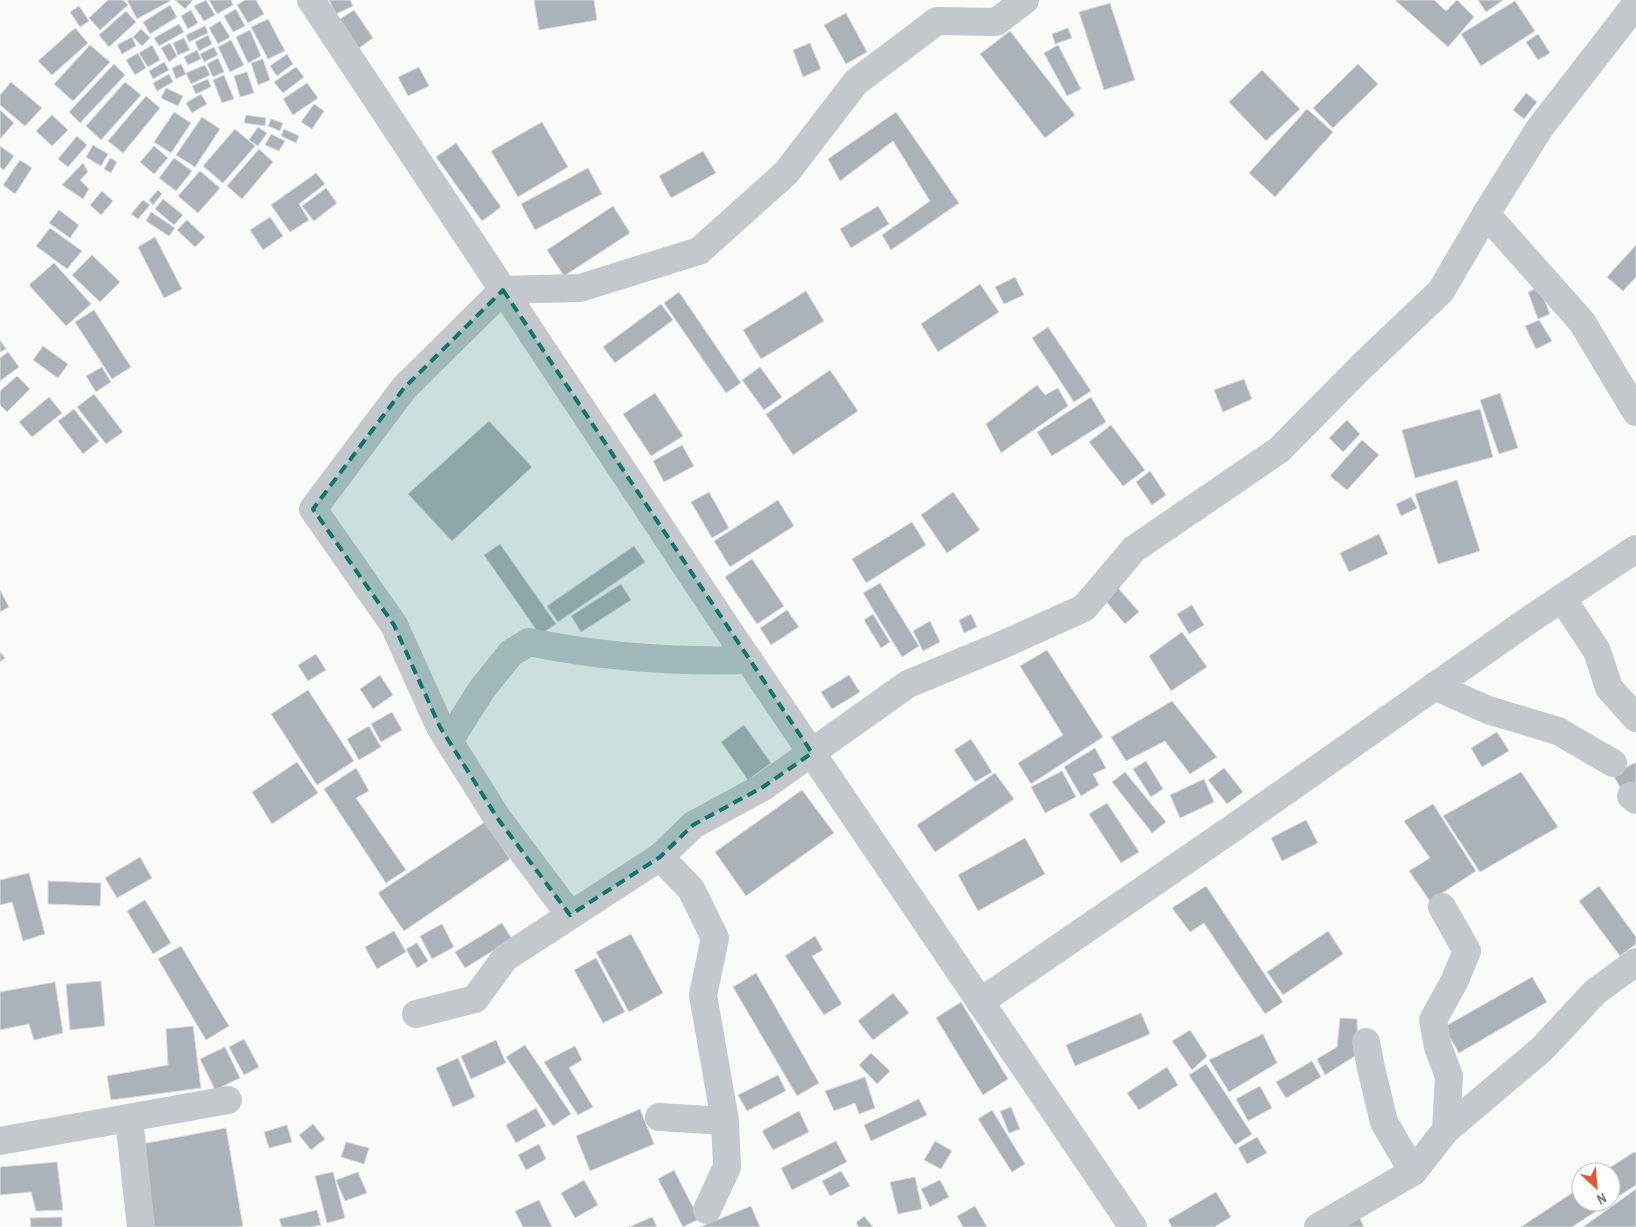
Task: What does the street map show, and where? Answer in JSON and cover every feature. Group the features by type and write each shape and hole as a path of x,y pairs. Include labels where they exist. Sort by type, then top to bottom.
{"street":[{"path":"311,0 749,660 1133,1227"},
{"path":"570,915 498,819 440,726 394,625 313,509 404,388 503,290 580,288 699,251 786,173 856,82 937,20 996,22 1024,0"},
{"path":"416,1014 475,999 505,958 660,857 693,825 763,787 908,684 1084,608 1134,549 1279,450 1441,291 1539,129 1636,4"},
{"path":"1486,214 1582,322 1636,412"},
{"path":"980,1002 1236,826 1434,686 1636,549"},
{"path":"1562,598 1597,651 1609,688 1636,718"},
{"path":"449,741 482,689 511,653 530,642 568,650 637,657 714,661 749,660"},
{"path":"1434,686 1488,710 1558,731 1613,763"},
{"path":"660,857 691,889 715,938 703,995 725,1121 727,1167 707,1210"},
{"path":"1442,907 1467,951 1454,982 1433,1020 1438,1047 1449,1076 1446,1130"},
{"path":"1318,1227 1413,1172 1446,1130 1542,1049 1594,992 1636,962"},
{"path":"1366,1042 1384,1122 1413,1172"},
{"path":"0,1141 228,1100"},
{"path":"658,1117 725,1121"},
{"path":"128,1119 141,1227"}],"highlighted area":[{"path":"503,290 812,753 763,787 693,825 660,857 570,915 498,819 440,727 394,625 313,509 404,388"}],"building":[{"path":"108,0 123,0 128,5 100,30 89,18"},
{"path":"127,0 170,0 170,1 137,19"},
{"path":"175,0 193,0 185,9"},
{"path":"206,0 215,15 204,21 194,6"},
{"path":"209,0 231,0 233,5 217,14"},
{"path":"245,0 256,0 264,14 248,23 237,5"},
{"path":"329,0 350,0 353,6 336,14"},
{"path":"534,0 594,0 597,20 539,30"},
{"path":"1395,0 1434,0 1446,11 1457,0 1474,17 1448,47"},
{"path":"1478,0 1503,0 1486,12"},
{"path":"1515,1 1535,31 1481,66 1461,34"},
{"path":"1110,3 1135,80 1104,90 1079,12"},
{"path":"170,5 177,17 150,34 143,22"},
{"path":"79,6 89,21 80,27 70,12"},
{"path":"236,9 245,26 233,32 224,16"},
{"path":"191,10 198,23 188,29 181,16"},
{"path":"354,10 373,38 359,48 340,19"},
{"path":"126,11 136,22 109,47 99,35"},
{"path":"846,13 867,52 846,64 824,25"},
{"path":"268,19 285,51 268,59 251,27"},
{"path":"220,21 230,37 218,44 209,28"},
{"path":"179,24 184,32 159,46 154,38"},
{"path":"205,26 208,33 189,42 186,35"},
{"path":"75,28 88,43 52,75 38,61"},
{"path":"1068,28 1072,38 1055,44 1052,34"},
{"path":"141,29 150,38 142,46 133,37"},
{"path":"250,30 261,56 248,63 236,37"},
{"path":"1010,31 1075,115 1045,138 980,54"},
{"path":"1538,34 1550,53 1538,60 1526,42"},
{"path":"208,35 212,44 199,51 195,42"},
{"path":"132,37 136,46 122,54 117,45"},
{"path":"184,38 190,50 178,55 173,43"},
{"path":"231,40 244,65 230,72 218,47"},
{"path":"170,43 177,56 169,62 161,48"},
{"path":"810,43 821,69 803,77 793,50"},
{"path":"90,45 110,62 73,101 54,84"},
{"path":"152,45 160,60 148,67 139,53"},
{"path":"1058,45 1081,89 1067,96 1044,53"},
{"path":"214,47 218,55 204,62 200,54"},
{"path":"197,50 201,59 188,65 184,57"},
{"path":"138,53 146,68 135,75 126,60"},
{"path":"287,54 293,64 277,76 270,66"},
{"path":"218,58 224,72 213,77 207,64"},
{"path":"263,59 270,80 258,85 251,63"},
{"path":"164,62 169,70 153,79 149,71"},
{"path":"114,64 125,75 80,123 69,112"},
{"path":"181,64 186,74 176,79 172,68"},
{"path":"1358,64 1378,84 1333,128 1313,108"},
{"path":"205,65 210,75 191,84 186,73"},
{"path":"296,67 304,77 283,93 274,82"},
{"path":"419,67 429,86 408,96 398,77"},
{"path":"1262,70 1300,109 1266,141 1229,102"},
{"path":"247,72 254,93 240,97 234,76"},
{"path":"169,74 173,82 157,91 153,83"},
{"path":"224,75 234,99 222,103 213,80"},
{"path":"208,79 211,87 196,94 192,86"},
{"path":"11,82 42,108 25,126 0,105 0,95"},
{"path":"125,82 141,95 101,140 86,126"},
{"path":"307,83 318,98 293,115 283,99"},
{"path":"166,88 183,96 178,106 161,98"},
{"path":"1526,93 1537,102 1524,119 1513,110"},
{"path":"201,94 207,104 192,113 186,103"},
{"path":"146,96 160,108 123,153 108,141"},
{"path":"314,104 324,111 312,129 301,122"},
{"path":"1307,109 1333,132 1275,197 1249,173"},
{"path":"0,110 14,123 0,139"},
{"path":"174,112 191,123 171,153 154,142"},
{"path":"896,112 959,203 891,250 882,235 930,201 893,141 840,181 828,159"},
{"path":"52,115 68,130 52,146 36,131"},
{"path":"246,115 266,118 265,126 244,123"},
{"path":"202,117 220,129 195,167 176,155"},
{"path":"271,119 283,123 280,131 268,126"},
{"path":"542,122 568,167 518,197 491,151"},
{"path":"258,127 267,133 258,146 249,140"},
{"path":"235,129 255,146 223,183 203,166"},
{"path":"284,129 299,136 296,143 281,136"},
{"path":"271,134 285,141 279,151 265,145"},
{"path":"77,136 87,145 68,167 58,159"},
{"path":"456,143 501,207 482,221 436,157"},
{"path":"93,145 108,154 101,166 86,157"},
{"path":"0,146 14,156 4,170 0,167"},
{"path":"154,146 168,158 154,174 140,162"},
{"path":"259,149 273,162 242,199 227,186"},
{"path":"703,151 716,173 671,198 659,176"},
{"path":"110,158 117,162 111,173 104,169"},
{"path":"174,158 192,171 176,191 159,178"},
{"path":"20,160 32,168 15,194 3,185"},
{"path":"83,163 88,172 80,180 89,189 83,199 62,185"},
{"path":"588,168 602,194 535,230 521,204"},
{"path":"200,171 220,188 198,213 178,196"},
{"path":"316,173 325,184 299,204 309,220 290,232 271,205"},
{"path":"326,188 337,203 314,221 302,206"},
{"path":"158,190 162,194 153,205 149,200"},
{"path":"102,191 113,201 101,215 90,205"},
{"path":"163,199 183,215 174,225 155,209"},
{"path":"143,200 150,205 138,219 131,214"},
{"path":"613,206 630,233 564,276 547,250"},
{"path":"878,206 889,224 851,248 840,229"},
{"path":"59,210 79,225 70,238 49,223"},
{"path":"151,212 175,228 169,236 146,221"},
{"path":"270,217 283,236 263,250 250,230"},
{"path":"187,220 205,237 195,247 177,230"},
{"path":"50,228 82,251 67,269 36,246"},
{"path":"155,237 182,289 164,298 138,247"},
{"path":"1636,245 1636,277 1623,291 1607,277"},
{"path":"92,255 120,282 100,302 72,275"},
{"path":"54,263 91,304 66,326 29,285"},
{"path":"1015,277 1024,295 1004,304 995,287"},
{"path":"980,284 999,312 938,352 921,324"},
{"path":"1539,287 1550,314 1538,319 1528,292"},
{"path":"806,291 824,321 761,359 743,330"},
{"path":"679,292 741,383 726,393 664,303"},
{"path":"661,304 673,320 615,363 603,347"},
{"path":"94,310 131,367 112,379 75,322"},
{"path":"1539,320 1552,341 1536,349 1525,326"},
{"path":"1048,327 1091,391 1074,402 1032,338"},
{"path":"0,340 6,349 0,352"},
{"path":"43,346 68,364 58,378 33,360"},
{"path":"8,352 19,367 0,381 0,358"},
{"path":"102,367 111,382 96,392 86,376"},
{"path":"760,367 782,397 764,410 742,380"},
{"path":"830,370 858,411 793,455 766,414"},
{"path":"17,376 30,389 7,412 0,405 0,391"},
{"path":"1244,379 1252,399 1223,412 1214,390"},
{"path":"1037,385 1045,395 1058,388 1068,406 1001,453 986,424"},
{"path":"655,393 683,436 651,456 623,414"},
{"path":"1500,393 1518,448 1499,454 1480,400"},
{"path":"94,394 123,432 106,444 77,407"},
{"path":"49,397 62,413 32,437 19,422"},
{"path":"1091,397 1106,422 1052,456 1037,432"},
{"path":"74,409 99,441 83,454 58,421"},
{"path":"1480,409 1493,457 1415,478 1402,430"},
{"path":"1347,420 1360,434 1343,452 1329,438"},
{"path":"489,421 532,467 452,541 408,494"},
{"path":"1111,425 1145,470 1123,486 1089,442"},
{"path":"1362,440 1379,455 1347,490 1330,476"},
{"path":"682,445 694,466 664,482 653,461"},
{"path":"1150,471 1166,495 1152,505 1136,482"},
{"path":"1457,480 1480,551 1438,564 1415,494"},
{"path":"709,492 729,528 712,538 691,502"},
{"path":"953,492 980,530 947,553 921,515"},
{"path":"1411,497 1417,508 1401,516 1396,504"},
{"path":"778,500 794,526 730,567 714,541"},
{"path":"912,522 926,545 866,583 852,559"},
{"path":"1379,534 1388,554 1349,572 1340,553"},
{"path":"500,544 556,624 540,635 484,555"},
{"path":"634,546 645,562 558,622 547,606"},
{"path":"752,559 784,606 757,624 725,577"},
{"path":"880,583 919,646 902,657 863,593"},
{"path":"621,584 631,600 581,632 571,616"},
{"path":"1118,588 1139,612 1125,624 1104,599"},
{"path":"0,590 9,607 0,612"},
{"path":"1192,605 1204,625 1189,634 1177,614"},
{"path":"787,610 799,627 771,645 760,628"},
{"path":"873,614 890,642 881,648 864,620"},
{"path":"971,614 977,627 964,633 959,620"},
{"path":"930,621 940,642 923,651 913,631"},
{"path":"1182,632 1207,667 1171,691 1149,656"},
{"path":"1047,650 1103,737 1031,784 1018,763 1063,735 1020,666"},
{"path":"0,652 5,658 0,662"},
{"path":"316,654 326,670 308,681 298,665"},
{"path":"380,675 393,695 373,709 360,689"},
{"path":"849,675 860,692 832,709 821,692"},
{"path":"308,690 354,761 317,785 271,714"},
{"path":"1172,701 1217,757 1190,774 1165,741 1126,761 1111,737"},
{"path":"392,712 402,730 381,742 371,724"},
{"path":"744,725 771,763 748,780 721,742"},
{"path":"369,726 381,747 359,760 347,739"},
{"path":"1497,732 1509,751 1482,767 1471,748"},
{"path":"971,739 992,772 975,782 954,750"},
{"path":"1095,748 1106,768 1093,774 1099,785 1081,796 1064,767"},
{"path":"1146,761 1163,789 1151,797 1133,769"},
{"path":"297,762 318,793 272,824 252,792"},
{"path":"1636,762 1636,785 1623,792 1613,775"},
{"path":"356,768 369,791 356,798 406,870 386,883 324,789"},
{"path":"1224,768 1243,792 1227,804 1208,780"},
{"path":"1062,771 1076,797 1045,813 1031,787"},
{"path":"1125,772 1166,822 1152,833 1112,782"},
{"path":"1521,772 1558,827 1480,872 1443,816"},
{"path":"995,773 1014,799 935,852 917,825"},
{"path":"1204,779 1214,802 1180,818 1170,795"},
{"path":"802,790 834,833 746,896 715,852"},
{"path":"1107,803 1139,852 1121,863 1089,814"},
{"path":"1433,804 1476,871 1430,901 1409,871 1430,858 1404,821"},
{"path":"1306,820 1318,843 1282,861 1271,838"},
{"path":"485,822 510,859 404,931 378,893"},
{"path":"1025,838 1045,874 978,911 958,875"},
{"path":"140,857 152,878 117,898 105,878"},
{"path":"29,873 45,934 23,941 12,902 0,905 0,880"},
{"path":"48,881 101,883 100,906 48,904"},
{"path":"1206,886 1283,1002 1265,1014 1204,923 1190,932 1172,908"},
{"path":"1599,886 1636,937 1636,944 1620,956 1579,901"},
{"path":"145,900 171,943 153,954 127,911"},
{"path":"502,923 512,939 465,968 455,952"},
{"path":"442,924 454,947 432,959 420,936"},
{"path":"394,931 406,952 377,969 365,947"},
{"path":"1328,931 1343,954 1283,995 1267,972"},
{"path":"631,934 663,993 629,1012 596,952"},
{"path":"815,936 823,950 812,956 842,1004 824,1015 785,956"},
{"path":"417,943 428,961 417,968 406,949"},
{"path":"181,946 229,1026 206,1040 158,959"},
{"path":"596,958 625,1012 603,1023 574,970"},
{"path":"756,973 819,1083 797,1096 733,987"},
{"path":"1532,977 1547,1002 1459,1053 1444,1027"},
{"path":"101,981 105,1026 70,1030 66,984"},
{"path":"55,982 63,1033 34,1040 29,1024 0,1030 0,992"},
{"path":"893,993 909,1013 873,1040 858,1021"},
{"path":"961,1002 1008,1079 983,1095 936,1018"},
{"path":"1141,1013 1150,1034 1075,1066 1066,1045"},
{"path":"1340,1018 1357,1019 1358,1054 1325,1075 1317,1059 1337,1047"},
{"path":"193,1026 201,1088 111,1100 107,1076 168,1065 166,1029"},
{"path":"1190,1030 1207,1056 1192,1070 1172,1041"},
{"path":"1263,1034 1277,1063 1229,1092 1209,1060"},
{"path":"244,1039 259,1067 244,1075 229,1047"},
{"path":"496,1040 506,1063 471,1079 461,1056"},
{"path":"525,1045 571,1114 553,1126 506,1057"},
{"path":"575,1046 582,1060 569,1068 593,1107 578,1115 544,1062"},
{"path":"225,1047 240,1078 215,1090 200,1059"},
{"path":"871,1053 890,1071 877,1084 859,1065"},
{"path":"458,1058 475,1097 453,1107 436,1068"},
{"path":"1312,1061 1321,1077 1286,1098 1276,1082"},
{"path":"1206,1064 1252,1134 1235,1145 1189,1075"},
{"path":"1167,1067 1178,1085 1139,1110 1127,1093"},
{"path":"778,1075 786,1091 747,1111 738,1095"},
{"path":"865,1077 875,1108 859,1114 855,1103 834,1111 825,1091"},
{"path":"1260,1086 1272,1108 1248,1121 1236,1099"},
{"path":"919,1099 927,1115 871,1141 864,1125"},
{"path":"1011,1107 1020,1129 1009,1133 1000,1111"},
{"path":"536,1108 546,1126 516,1143 506,1125"},
{"path":"640,1109 654,1144 590,1171 576,1136"},
{"path":"992,1110 1025,1164 1012,1172 978,1119"},
{"path":"799,1111 809,1132 773,1150 762,1131"},
{"path":"313,1124 325,1139 311,1150 299,1135"},
{"path":"287,1125 292,1142 269,1148 264,1132"},
{"path":"226,1128 243,1226 151,1227 137,1145"},
{"path":"1257,1137 1267,1153 1247,1164 1238,1148"},
{"path":"836,1141 847,1162 792,1190 781,1168"},
{"path":"935,1141 952,1151 941,1169 924,1160"},
{"path":"346,1142 369,1148 364,1164 341,1157"},
{"path":"539,1144 546,1159 526,1170 518,1155"},
{"path":"1634,1152 1636,1153 1636,1185 1621,1195 1621,1162 1618,1162"},
{"path":"57,1162 63,1210 36,1211 31,1192 0,1195 0,1167"},
{"path":"674,1170 699,1219 683,1227 658,1179"},
{"path":"841,1171 850,1186 830,1196 822,1181"},
{"path":"333,1172 345,1218 327,1223 315,1176"},
{"path":"358,1172 367,1193 345,1201 336,1180"},
{"path":"915,1177 922,1209 898,1214 890,1182"},
{"path":"584,1180 598,1205 575,1218 561,1193"},
{"path":"940,1180 949,1197 930,1207 921,1189"},
{"path":"1636,1189 1636,1227 1583,1227 1604,1212 1621,1212 1621,1200"},
{"path":"1216,1192 1231,1217 1214,1227 1172,1227 1168,1220"},
{"path":"1571,1194 1571,1212 1595,1212 1572,1227 1521,1227"},
{"path":"539,1200 552,1227 523,1227 515,1211"},
{"path":"751,1206 760,1227 700,1227"},
{"path":"975,1206 987,1227 963,1227 957,1216"},
{"path":"317,1210 321,1225 282,1227 279,1219"},
{"path":"864,1216 873,1227 859,1227 856,1223"},
{"path":"62,1217 62,1227 31,1227 30,1218"},
{"path":"652,1217 657,1227 629,1227"},
{"path":"1359,1217 1364,1227 1341,1227"}]}
